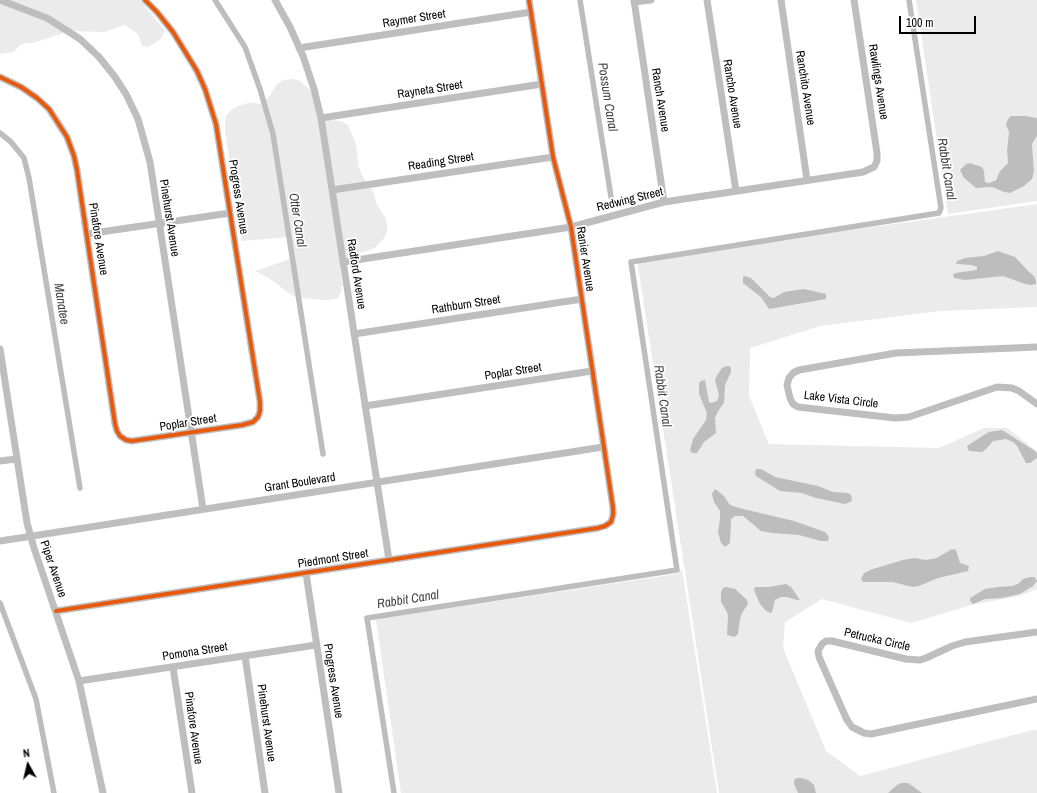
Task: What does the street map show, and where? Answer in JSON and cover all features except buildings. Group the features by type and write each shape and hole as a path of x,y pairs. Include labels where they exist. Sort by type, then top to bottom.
{"street":[{"name":"Pinehurst Avenue","path":"0,0 47,18 64,28 99,57 115,76 131,103 141,127 150,162 158,224 203,509"},
{"name":"Progress Avenue","path":"145,0 173,32 197,71 205,89 219,138 260,402 258,417"},
{"name":"Radford Avenue","path":"275,0 299,48 314,89 321,118 389,560"},
{"name":"Ranier Avenue","path":"529,0 553,157 570,227 582,300 613,508 611,522"},
{"path":"634,1 651,0"},
{"name":"Rancho Avenue","path":"707,0 736,191"},
{"name":"Ranchito Avenue","path":"780,0 807,180"},
{"name":"Rawlings Avenue","path":"854,0 877,153 874,167"},
{"name":"Ranch Avenue","path":"634,1 664,202"},
{"name":"Raymer Street","path":"299,48 531,12"},
{"name":"Pinafore Avenue","path":"0,77 21,87 37,98 48,109 61,126 74,156 115,424 120,436"},
{"name":"Rayneta Street","path":"321,118 542,84"},
{"name":"Reading Street","path":"332,190 553,157"},
{"name":"Redwing Street","path":"343,262 570,227 664,202 863,172 874,167"},
{"path":"87,234 230,213"},
{"name":"Rathburn Street","path":"354,334 582,300"},
{"name":"Lake Vista Circle","path":"1037,347 896,353 799,370 793,373 789,378 788,385 790,398 793,404 798,407 895,418 909,417 997,387 1012,388 1037,404"},
{"name":"Piper Avenue","path":"0,349 16,459 30,536 79,681 103,793"},
{"name":"Poplar Street","path":"365,406 592,371"},
{"name":"Poplar Street","path":"120,436 126,440 132,441 191,433 248,424 253,422 258,417"},
{"name":"Grant Boulevard","path":"0,541 603,447"},
{"path":"0,461 16,459"},
{"name":"Piedmont Street","path":"56,611 598,528 611,522"},
{"name":"Progress Avenue","path":"306,573 339,793"},
{"name":"Petrucka Circle","path":"1037,632 959,643 920,660 906,659 832,641 826,641 822,644 818,651 847,720 852,727 864,733 871,734 1037,699"},
{"name":"Pomona Street","path":"79,681 316,645"},
{"name":"Pinehurst Avenue","path":"245,656 265,793"},
{"name":"Pinafore Avenue","path":"173,667 192,793"}],"shaded area":[{"path":"1,0 140,0 165,31 160,40 148,47 142,46 138,34 125,25 104,32 70,31 33,43 26,43 19,46 13,52 0,54"},
{"path":"916,0 1037,0 1037,118 1011,116 1006,125 1009,132 1007,150 1008,163 1000,171 999,175 993,182 985,182 982,167 970,163 963,167 960,171 976,188 992,187 1010,193 1028,183 1034,171 1032,144 1037,136 1037,201 948,214"},
{"path":"292,79 300,81 311,91 325,120 341,121 348,125 356,144 359,168 364,179 374,192 376,203 386,219 387,232 376,247 351,255 344,260 340,267 342,284 341,292 338,298 329,300 296,297 270,279 255,271 290,259 287,237 242,241 241,236 225,131 226,116 236,107 251,102 262,103 269,97 277,84 284,80"},
{"path":"1011,116 1037,118 1037,136 1032,144 1034,171 1032,179 1024,186 1010,193 992,187 976,188 964,178 960,170 966,164 970,163 982,167 985,182 989,183 996,180 1000,171 1008,163 1007,150 1009,132 1006,125"},
{"path":"1037,204 1037,307 940,311 820,326 750,348 749,396 769,444 939,448 984,428 1007,428 1037,451 1037,589 1020,596 971,605 911,623 822,599 785,622 783,648 826,751 860,776 1032,730 1037,730 1037,793 719,793 637,260"},
{"path":"998,251 1015,257 1034,276 1036,284 1025,284 1003,276 965,280 954,278 953,275 955,273 977,270 977,267 971,265 956,264 957,261 965,258 984,256"},
{"path":"745,276 751,278 770,297 774,298 784,292 804,289 826,294 826,299 769,309 761,297 743,283 743,277"},
{"path":"729,366 731,368 731,372 725,385 724,403 715,418 716,433 704,442 697,453 692,453 690,450 693,439 706,420 707,413 699,394 699,383 705,380 709,402 711,403 717,401 719,395 715,380 722,368"},
{"path":"1002,430 1035,451 1037,458 1030,463 1026,463 1017,446 1013,442 1006,439 993,441 982,452 969,451 967,446 984,435 989,432"},
{"path":"756,469 761,469 775,477 818,486 833,492 848,493 851,495 852,501 845,504 816,498 802,493 780,491 756,476"},
{"path":"715,489 724,496 730,505 794,521 825,532 829,537 828,541 821,541 799,535 761,531 743,516 735,516 731,519 730,543 725,547 721,543 718,532 720,511 714,502 712,494"},
{"path":"952,549 956,550 960,563 969,566 968,571 938,578 913,587 892,582 863,582 861,579 864,573 873,569 914,558 926,560 937,558"},
{"path":"682,569 717,793 401,793 377,619 677,574"},
{"path":"1034,577 1037,581 1033,586 1020,594 1002,598 985,599 973,604 970,601 970,598 985,589 1012,586 1018,584 1023,579"},
{"path":"786,584 791,587 800,600 781,597 775,600 772,612 770,613 765,610 760,604 754,590 755,587 769,587"},
{"path":"726,587 735,589 747,600 748,604 740,619 738,634 734,637 727,635 728,616 721,602 721,592 723,588"},
{"path":"797,778 808,780 814,785 816,793 798,793 794,784 794,780"},
{"path":"901,783 908,783 922,793 888,793"}],"waterway":[{"name":"Otter Canal","path":"215,0 245,47 260,89 273,134 323,454"},
{"name":"Possum Canal","path":"580,0 611,197"},
{"name":"Rabbit Canal","path":"394,793 367,618 677,570 631,262 939,213 941,208 909,0"},
{"name":"Manatee","path":"0,133 11,142 24,158 29,178 80,488"},
{"path":"0,603 36,699 54,793"}],"cycle path":[{"path":"0,77 21,87 37,98 49,109 67,137 74,156 115,424 120,436 126,440 132,441 242,425 253,422 258,417 260,402 216,124 205,89 197,71 173,32 145,0"},
{"path":"56,611 598,528 611,522 613,508 571,227 553,157 529,0"}]}
